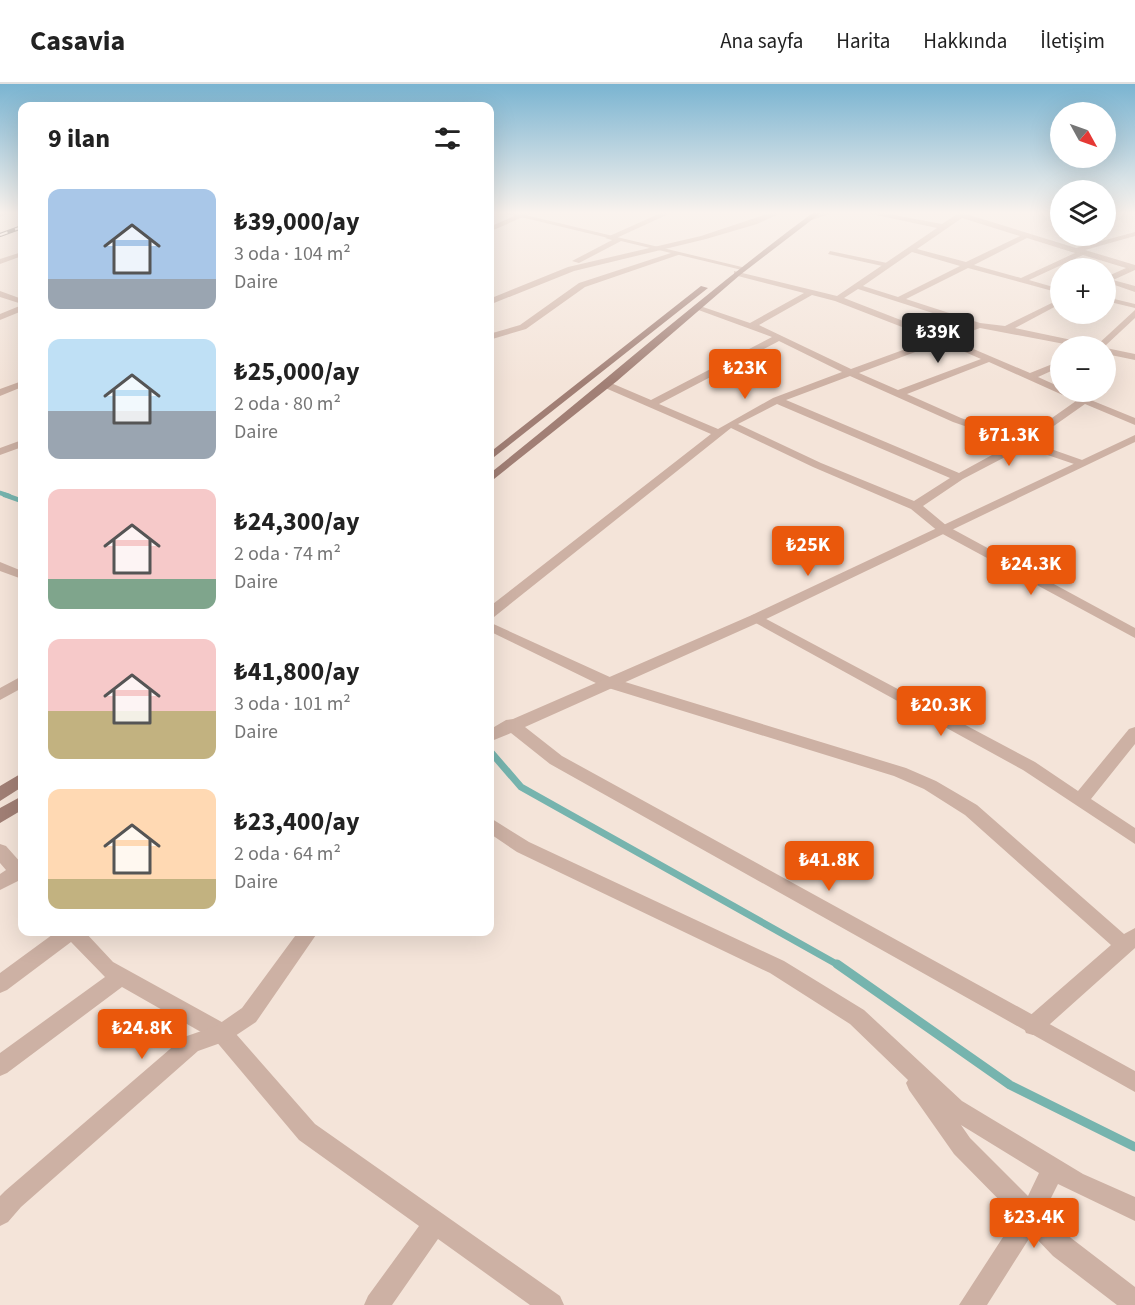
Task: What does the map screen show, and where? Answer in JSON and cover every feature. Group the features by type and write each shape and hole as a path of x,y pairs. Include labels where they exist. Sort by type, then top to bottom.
{"main road":[{"path":"494,476 607,385 697,308 737,270"},
{"path":"494,455 737,270"},
{"path":"589,381 607,385"},
{"path":"0,795 18,782"},
{"path":"0,816 18,805"}],"street":[{"path":"494,300 571,269"},
{"path":"494,337 523,327 582,285 631,269"},
{"path":"733,269 838,300 945,340 1050,386"},
{"path":"838,300 880,269"},
{"path":"900,299 961,269"},
{"path":"983,269 1050,288"},
{"path":"1022,280 1044,269"},
{"path":"1116,276 1132,269"},
{"path":"1116,283 1135,289"},
{"path":"856,286 979,326 1050,338"},
{"path":"751,326 811,292"},
{"path":"0,294 18,301"},
{"path":"1006,329 1050,307"},
{"path":"697,308 779,337 851,373 957,420 1081,463"},
{"path":"0,317 18,310"},
{"path":"1111,336 1135,313"},
{"path":"494,610 730,424 777,400 979,326"},
{"path":"651,404 779,337"},
{"path":"1116,353 1135,357"},
{"path":"898,394 989,359"},
{"path":"1029,376 1050,368"},
{"path":"607,385 718,433"},
{"path":"0,393 18,386"},
{"path":"777,400 959,477"},
{"path":"915,506 959,477 1023,443 1081,402"},
{"path":"1089,402 1135,422"},
{"path":"730,424 817,465 915,506 943,529 1135,634"},
{"path":"494,733 758,618 1135,438"},
{"path":"0,452 18,445"},
{"path":"0,566 18,573"},
{"path":"758,618 1029,766 1135,837"},
{"path":"494,628 607,682 900,772 930,785 971,810 1130,940 1033,1026"},
{"path":"0,695 18,684"},
{"path":"511,724 556,760 1135,1082"},
{"path":"1081,800 1135,733"},
{"path":"494,827 523,847 777,967 856,1017 954,1109 1075,1182 1135,1209"},
{"path":"0,851 18,870"},
{"path":"0,883 18,874"},
{"path":"0,984 66,936"},
{"path":"76,936 106,968 222,1033 306,1132 550,1305"},
{"path":"0,1214 13,1199 191,1044 222,1033 249,1015 306,936"},
{"path":"0,1066 122,976"},
{"path":"898,1056 962,1146 1062,1247 1135,1303"},
{"path":"972,1305 1031,1215 1053,1169"},
{"path":"377,1305 435,1223"}],"lane":[{"path":"1116,301 1135,306"}],"waterway":[{"path":"0,493 9,496"},
{"path":"5,495 18,500"},
{"path":"494,756 521,787 839,966"},
{"path":"839,966 1010,1085 1135,1147"}]}
